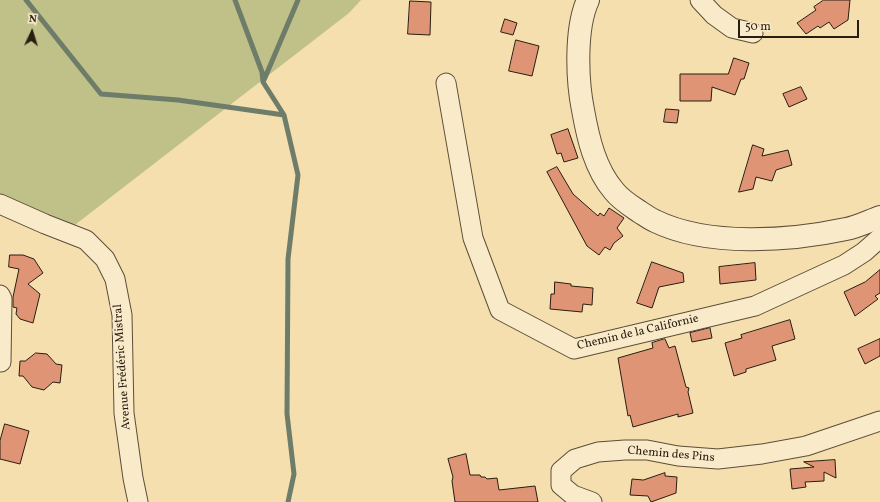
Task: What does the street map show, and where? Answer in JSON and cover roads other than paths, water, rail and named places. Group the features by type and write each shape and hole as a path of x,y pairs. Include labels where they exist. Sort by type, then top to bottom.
{"street":[{"path":"588,0 580,26 578,47 580,95 589,142 602,172 613,191 626,203 656,221 686,232 726,238 754,239 798,237 848,229 880,217"},
{"path":"700,0 714,15 732,28 753,33"},
{"name":"Chemin de la Californie","path":"446,83 474,238 500,310 574,348 755,306 844,264 864,252 880,238"},
{"name":"Avenue Frédéric Mistral","path":"0,204 86,240 105,259 112,272 115,279 122,315 124,413 133,478 138,502"},
{"path":"0,295 2,299 1,362"},
{"name":"Chemin des Pins","path":"592,502 573,495 562,485 561,471 575,458 598,452 625,450 647,450 678,456 718,459 762,454 806,446 880,421"}],"waterway":[{"path":"26,0 101,94 178,100 284,115"},
{"path":"235,0 262,72 263,82 284,115 298,175 288,259 287,414 294,474 288,502"},
{"path":"264,80 298,0"}]}
